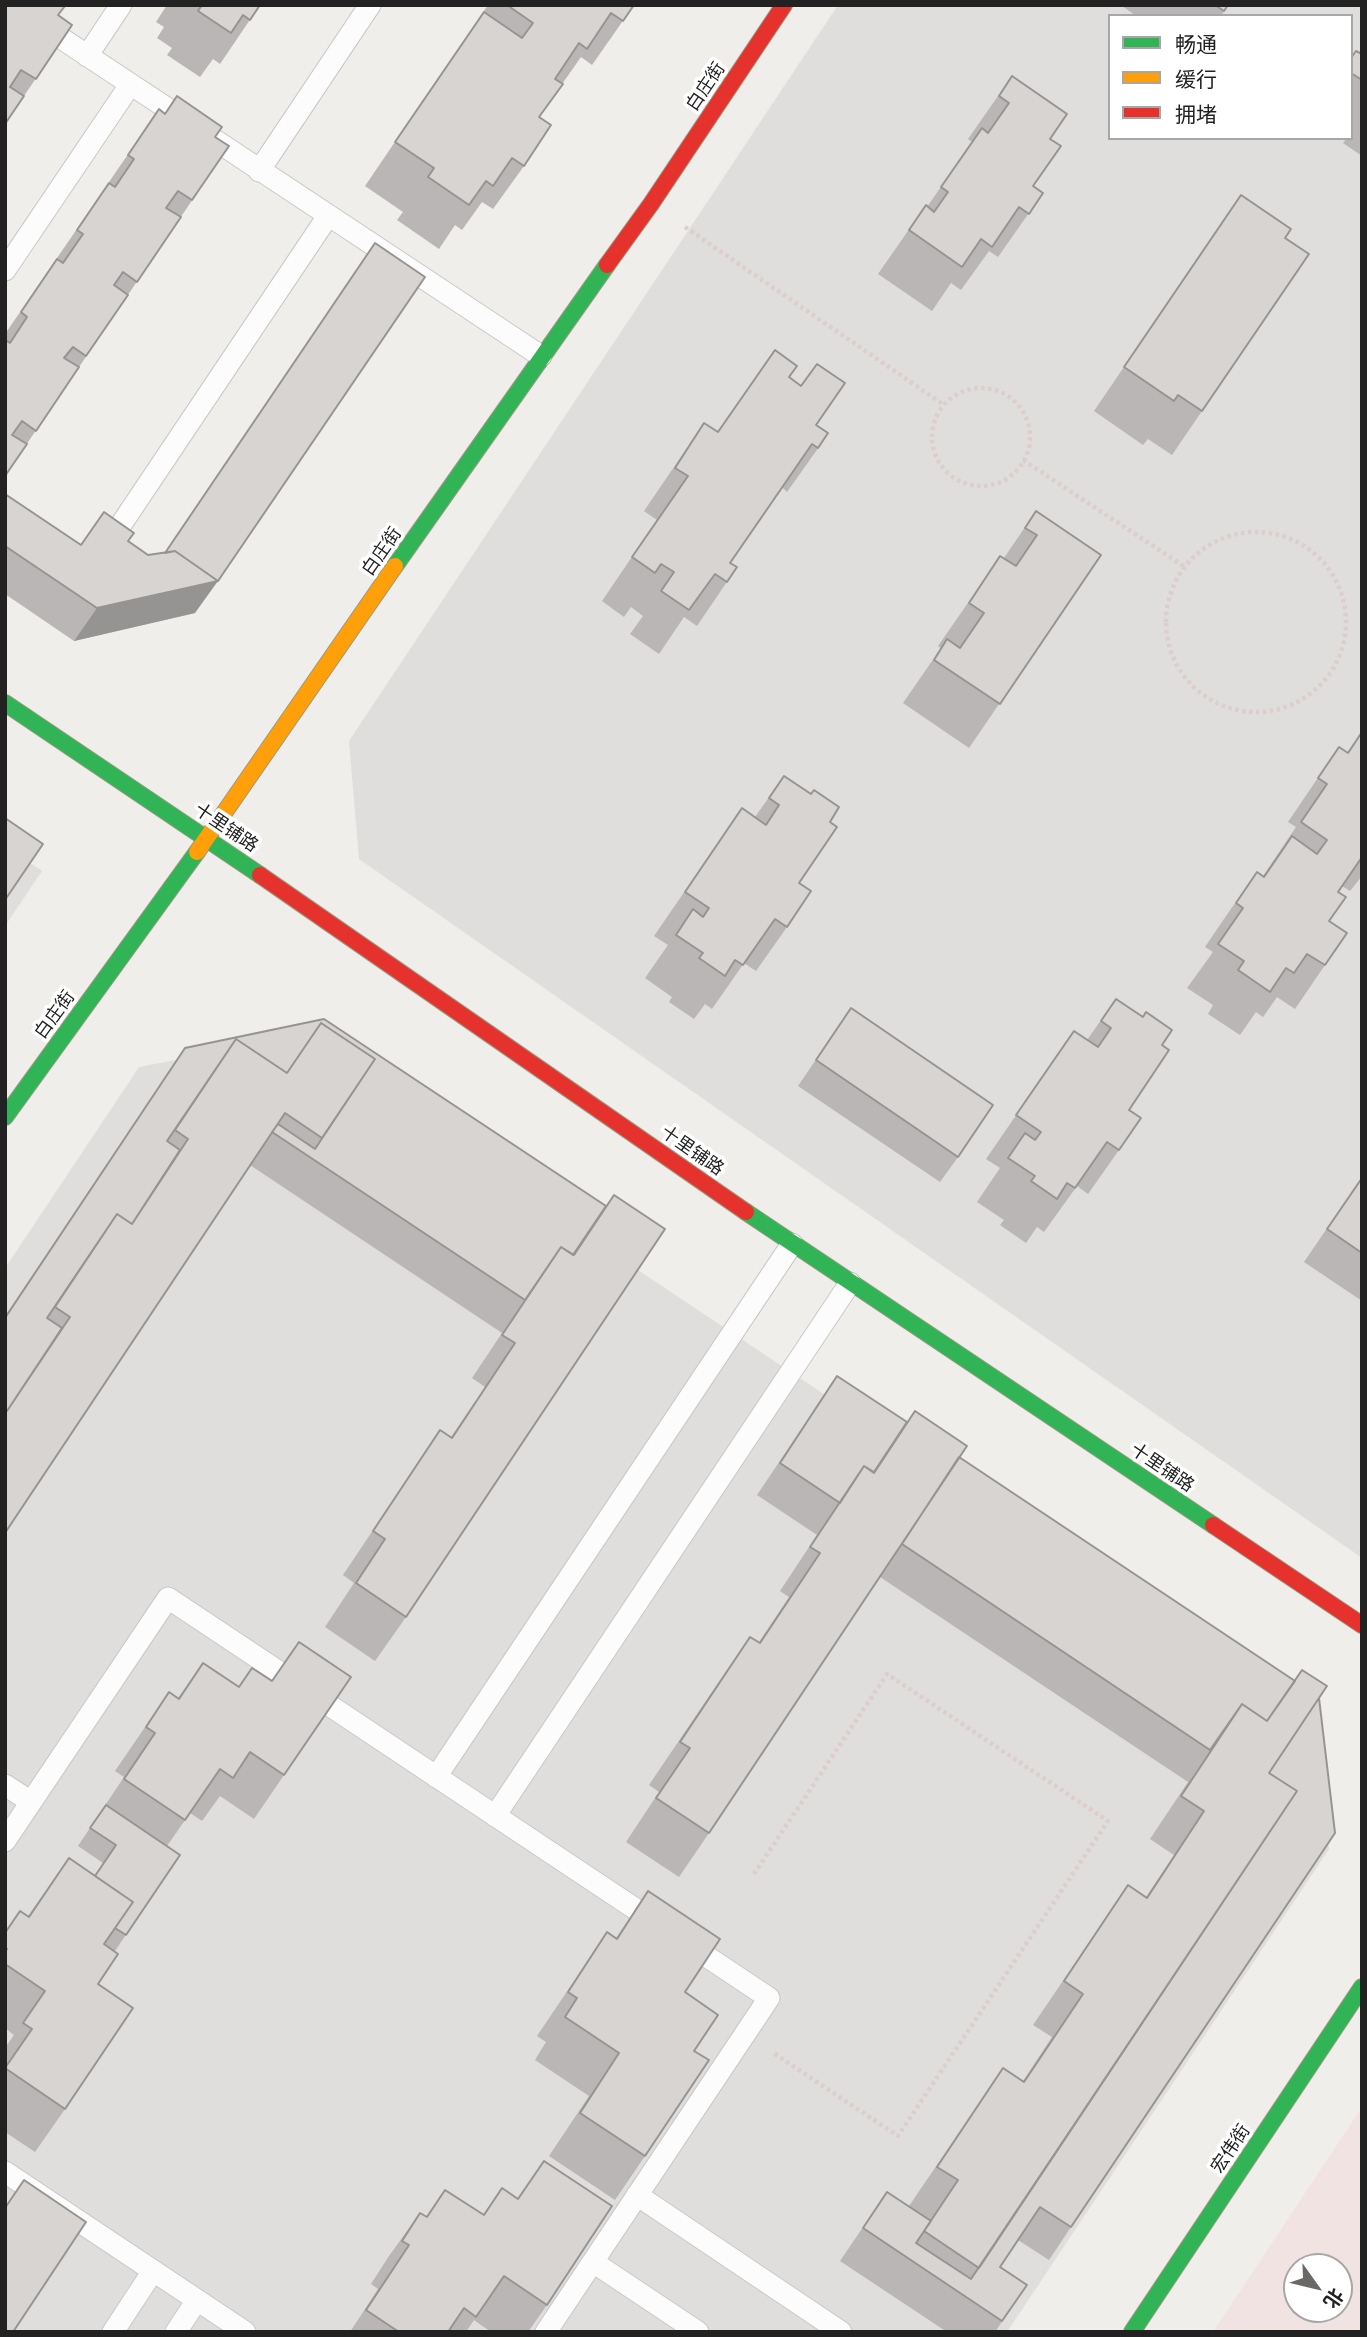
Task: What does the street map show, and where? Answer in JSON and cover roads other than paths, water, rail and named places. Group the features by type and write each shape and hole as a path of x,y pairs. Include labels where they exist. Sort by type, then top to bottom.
{"street":[{"name":"白庄街","path":"5,1117 207,838 541,356 651,204 784,5"},
{"name":"十里铺路","path":"5,703 207,838 792,1244 1362,1625"},
{"name":"宏伟街","path":"1132,2332 1362,1987"}],"lane":[{"path":"11,5 541,356"},
{"path":"87,56 121,5"},
{"path":"259,171 370,5"},
{"path":"5,270 130,85"},
{"path":"108,544 328,216"},
{"path":"436,1776 792,1244"},
{"path":"495,1816 850,1283"},
{"path":"5,1841 167,1598 769,1998 546,2332"},
{"path":"5,1785 31,1802"},
{"path":"5,2172 245,2332"},
{"path":"637,2195 841,2332"},
{"path":"593,2262 698,2332"},
{"path":"113,2332 153,2271"},
{"path":"176,2332 197,2300"}]}
